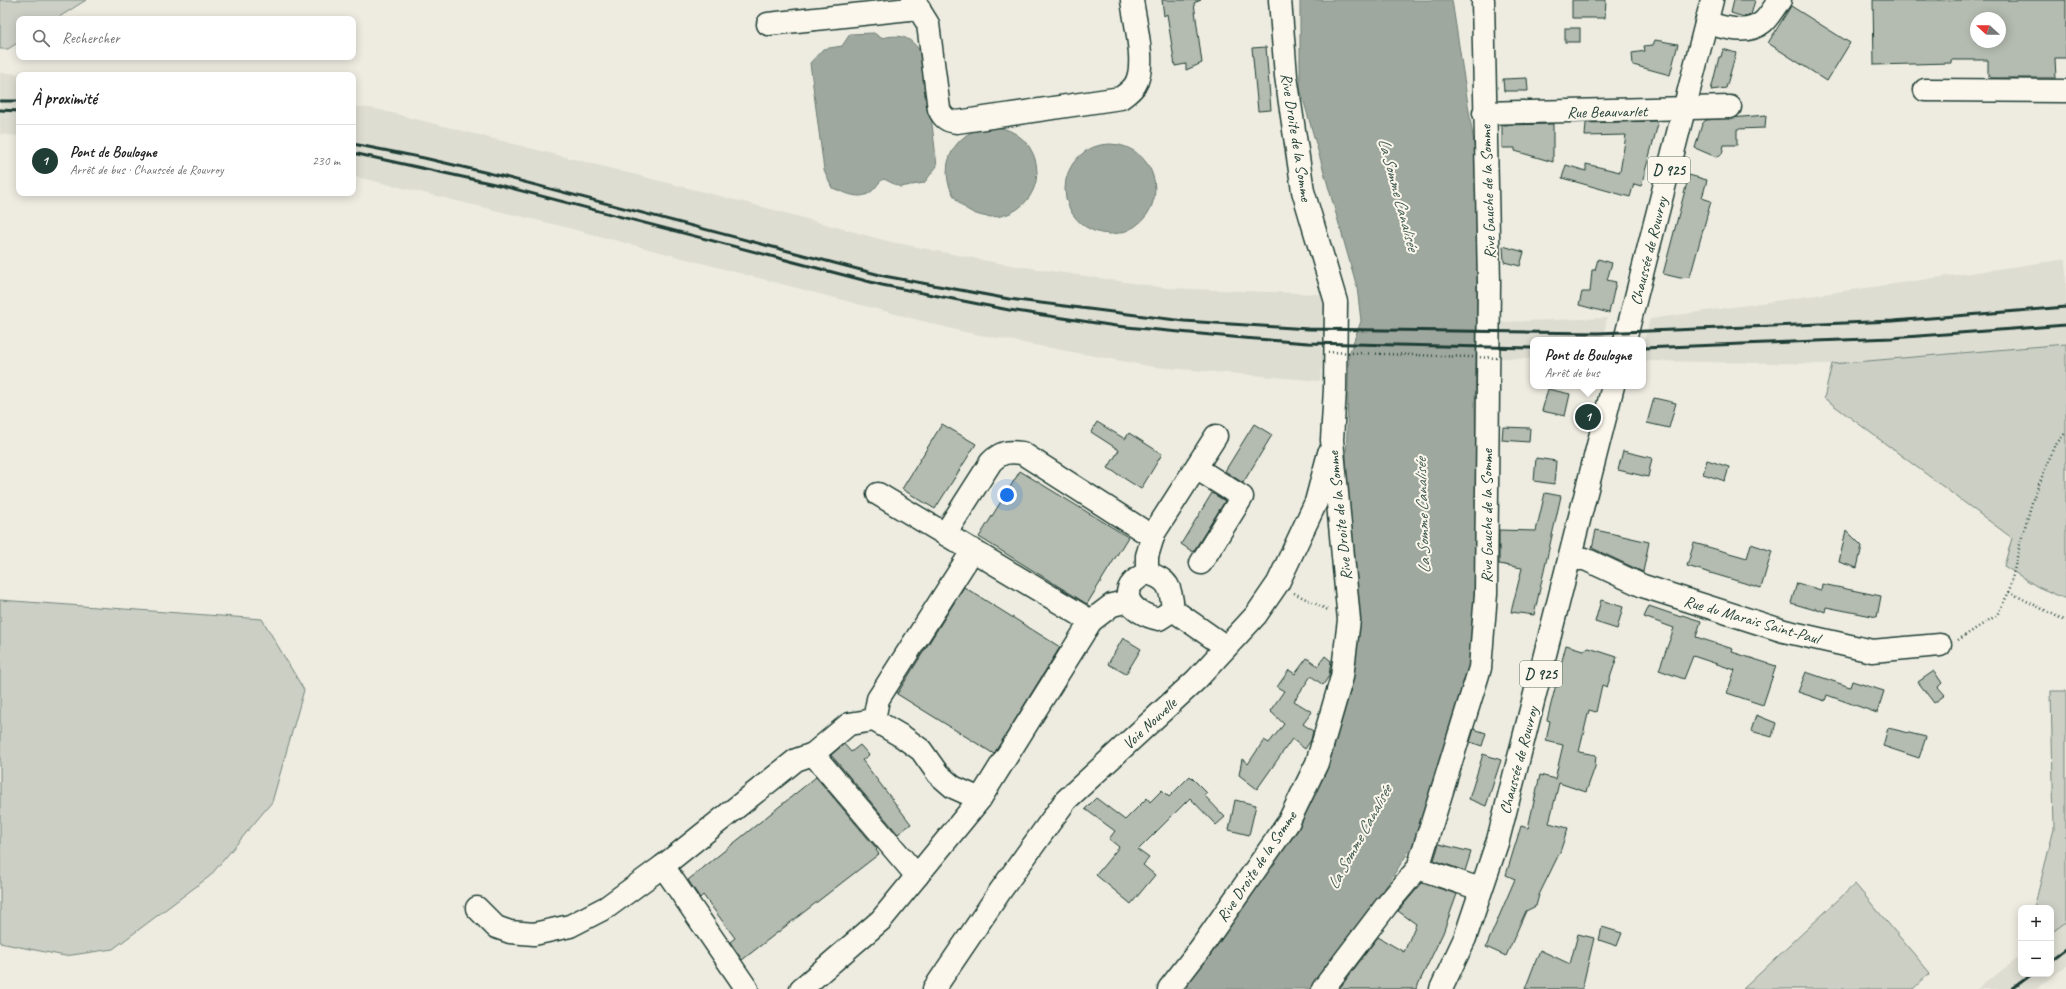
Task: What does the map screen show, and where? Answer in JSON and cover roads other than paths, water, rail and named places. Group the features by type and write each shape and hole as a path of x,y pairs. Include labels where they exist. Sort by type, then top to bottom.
{"street":[{"path":"768,24 916,4 928,24 939,109 948,121 957,122 1121,98 1130,92 1135,84 1141,67 1132,0"},
{"name":"Rive Droite de la Somme","path":"1170,989 1200,949 1288,823 1311,776 1317,763 1342,677 1349,620 1332,440 1335,389 1336,302 1303,191 1286,76 1280,0"},
{"name":"Rive Gauche de la Somme","path":"1323,989 1386,906 1418,868 1480,668 1486,594 1489,282 1484,113 1483,0"},
{"name":"Chaussée de Rouvroy","path":"1625,337 1712,0"},
{"path":"1706,23 1739,30 1753,27 1763,22 1780,0"},
{"path":"1925,90 2066,91"},
{"name":"Rue Beauvarlet","path":"1484,113 1730,108"},
{"name":"Chaussée de Rouvroy","path":"1441,989 1465,938 1508,805 1611,389"},
{"path":"1147,573 1147,556 1153,538 1216,436"},
{"name":"Voie Nouvelle","path":"934,989 1001,890 1066,800 1196,680 1256,615 1278,583 1316,502 1332,440"},
{"path":"945,534 991,462 998,455 1009,451 1022,453 1153,538"},
{"path":"1196,468 1242,497 1201,563"},
{"path":"878,494 1091,621"},
{"path":"874,720 878,699 973,550"},
{"name":"Rue du Marais Saint-Paul","path":"1570,558 1585,559 1642,586 1784,631 1872,651 1940,645"},
{"path":"1147,573 1157,576 1167,583 1172,594 1173,610 1159,619 1149,617 1134,609 1129,602 1129,590 1136,578 1147,573"},
{"path":"801,989 881,920 980,799 1091,621 1112,605 1129,602"},
{"path":"1173,610 1226,647"},
{"path":"477,908 496,927 510,932 534,934 570,926 607,907 663,866 796,760 813,754 849,724 874,720 920,750 938,774 953,787 980,799"},
{"path":"813,754 917,876"},
{"path":"663,866 747,989"},
{"path":"1418,868 1480,889"}],"water":[{"name":"La Somme Canalisée","path":"1300,0 1452,0 1479,176 1475,406 1477,519 1471,681 1415,842 1353,937 1309,989 1179,989 1298,826 1355,613 1346,468 1349,354 1361,321 1357,287 1300,88"},
{"path":"874,33 881,38 896,36 907,38 915,45 924,57 937,166 924,183 900,187 884,179 867,194 857,196 832,188 824,170 810,63 823,49 842,46 850,34"},
{"path":"992,127 1009,131 1024,140 1033,155 1037,172 1033,189 1024,204 1009,213 992,217 975,213 960,204 951,189 947,172 951,155 960,140 975,131"},
{"path":"1110,144 1127,148 1142,157 1151,172 1155,189 1151,206 1142,221 1127,230 1110,234 1093,230 1078,221 1069,206 1065,189 1069,172 1078,157 1093,148"}],"railway":[{"path":"0,101 16,101"},
{"path":"0,110 16,111"},
{"path":"356,145 424,158 501,176 884,276 1009,299 1184,321 1309,329 1598,333 1893,321 2066,307"},
{"path":"356,154 499,185 882,285 1009,310 1116,326 1308,343 1530,348"},
{"path":"1646,348 1892,338 2066,325"},
{"path":"2054,958 2066,949"},
{"path":"2012,989 2028,977"}],"place":[{"name":"Pont de Boulogne","path":"1588,417"}]}
